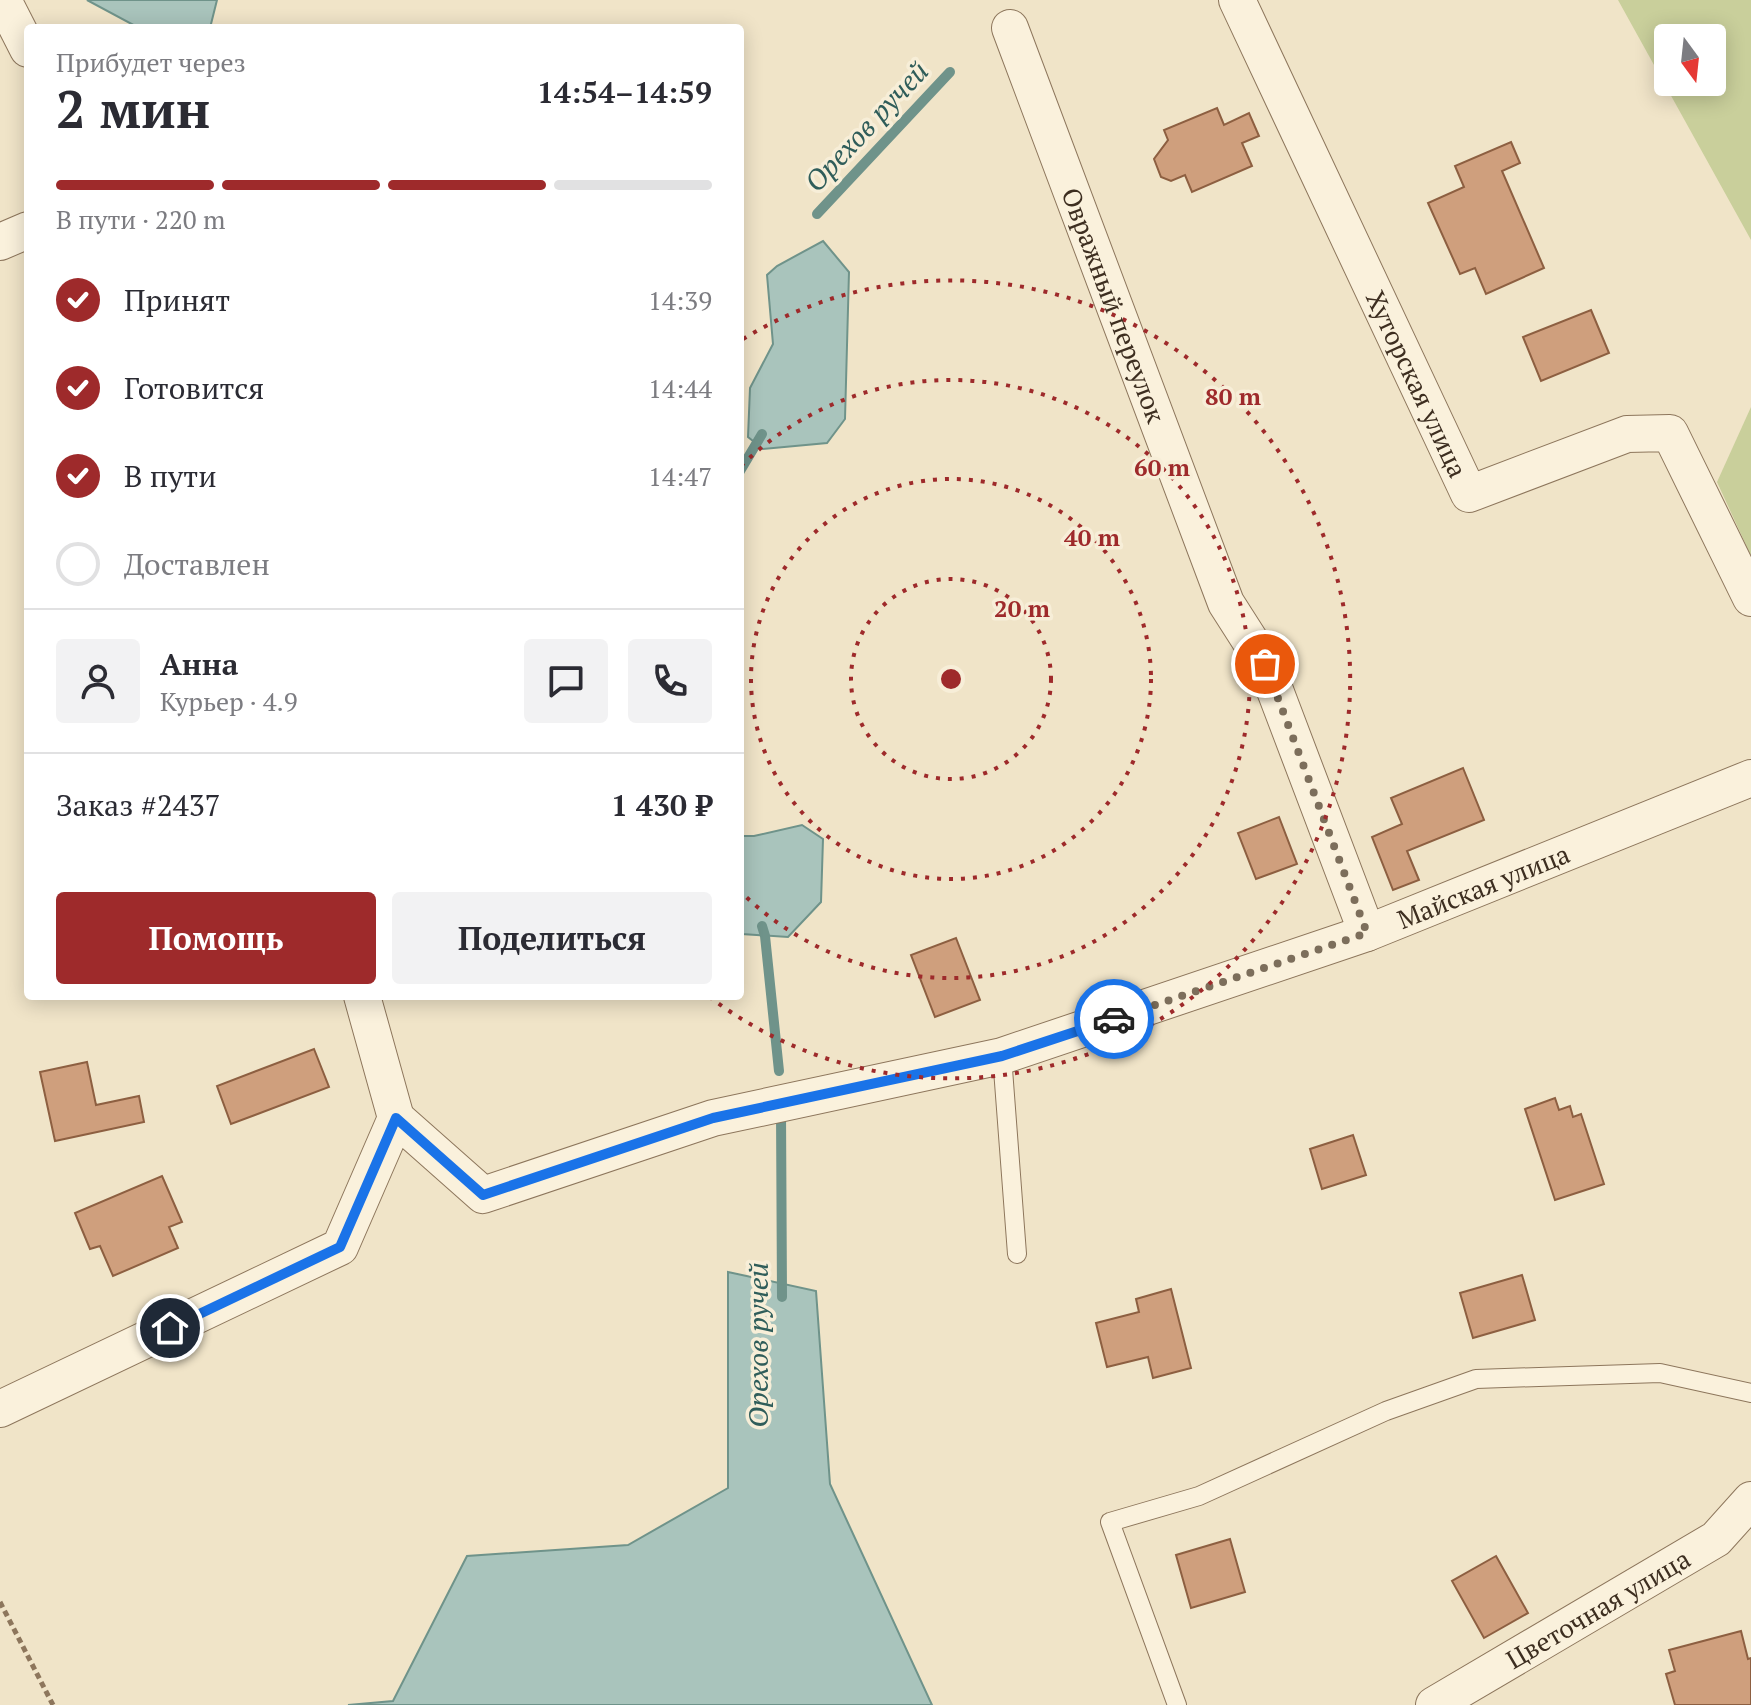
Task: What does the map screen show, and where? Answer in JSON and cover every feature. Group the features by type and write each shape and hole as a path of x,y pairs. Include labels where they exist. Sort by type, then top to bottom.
{"street":[{"path":"3,0 24,41"},
{"name":"Хуторская улица","path":"1237,0 1469,494 1627,434 1670,433 1751,598"},
{"name":"Овражный переулок","path":"1010,28 1226,603 1265,664 1367,933"},
{"path":"0,242 24,232"},
{"name":"Майская улица","path":"396,1118 483,1195 713,1118 1002,1056 1367,933 1751,778"},
{"path":"0,1409 340,1247 396,1118 363,1000"},
{"name":"Цветочная улица","path":"1434,1705 1716,1539 1751,1500"}],"lane":[{"path":"1002,1056 1017,1254"},
{"path":"1177,1705 1110,1522 1199,1496 1386,1411 1476,1379 1660,1373 1751,1393"}],"path":[{"path":"0,1602 53,1705"}],"green space":[{"path":"1618,0 1751,0 1751,240 1671,96 1726,96 1726,24 1654,24 1654,65"},
{"path":"1751,407 1751,556 1717,482"}],"water":[{"path":"87,0 217,0 211,24 132,24"},
{"path":"823,241 849,272 845,419 827,443 763,449 748,437 750,388 773,344 767,275 777,266"},
{"path":"802,825 823,839 821,902 788,937 744,934 744,836"},
{"path":"728,1272 816,1291 830,1484 932,1705 348,1705 393,1701 467,1556 628,1545 728,1488"}],"building":[{"path":"1217,108 1224,125 1249,113 1259,136 1242,143 1252,166 1192,192 1185,175 1171,181 1161,177 1154,159 1168,140 1164,130"},
{"path":"1511,142 1520,163 1502,171 1544,268 1486,294 1475,268 1460,274 1428,203 1464,187 1455,166"},
{"path":"1591,310 1609,353 1541,381 1523,337"},
{"path":"1463,768 1484,820 1407,851 1419,880 1393,890 1372,837 1402,824 1391,798"},
{"path":"1279,817 1297,864 1256,879 1238,833"},
{"path":"956,938 980,1000 935,1017 911,955"},
{"path":"314,1049 329,1087 231,1124 217,1086"},
{"path":"87,1062 96,1105 139,1096 144,1122 55,1141 40,1072"},
{"path":"1555,1098 1559,1110 1570,1106 1573,1117 1581,1114 1604,1184 1555,1200 1525,1109"},
{"path":"1353,1135 1366,1175 1322,1189 1310,1149"},
{"path":"162,1176 182,1222 169,1227 178,1248 113,1276 100,1246 90,1249 75,1213"},
{"path":"1522,1275 1535,1320 1473,1338 1460,1293"},
{"path":"1171,1289 1191,1368 1153,1378 1148,1357 1107,1367 1096,1323 1139,1312 1136,1299"},
{"path":"1230,1539 1245,1592 1191,1608 1176,1555"},
{"path":"1496,1556 1528,1613 1484,1638 1452,1581"},
{"path":"1741,1631 1748,1659 1751,1658 1751,1705 1675,1705 1666,1674 1675,1671 1669,1650"}],"waterway":[{"name":"Орехов ручей","path":"817,214 950,72"},
{"name":"Орехов ручей","path":"744,464 762,434"},
{"name":"Орехов ручей","path":"762,926 779,1071"},
{"name":"Орехов ручей","path":"781,1111 782,1297"}],"way so far":[{"path":"1114,1019 1367,933 1265,664"}],"route":[{"path":"170,1328 340,1247 396,1118 483,1195 713,1118 1002,1056 1114,1019"}]}
